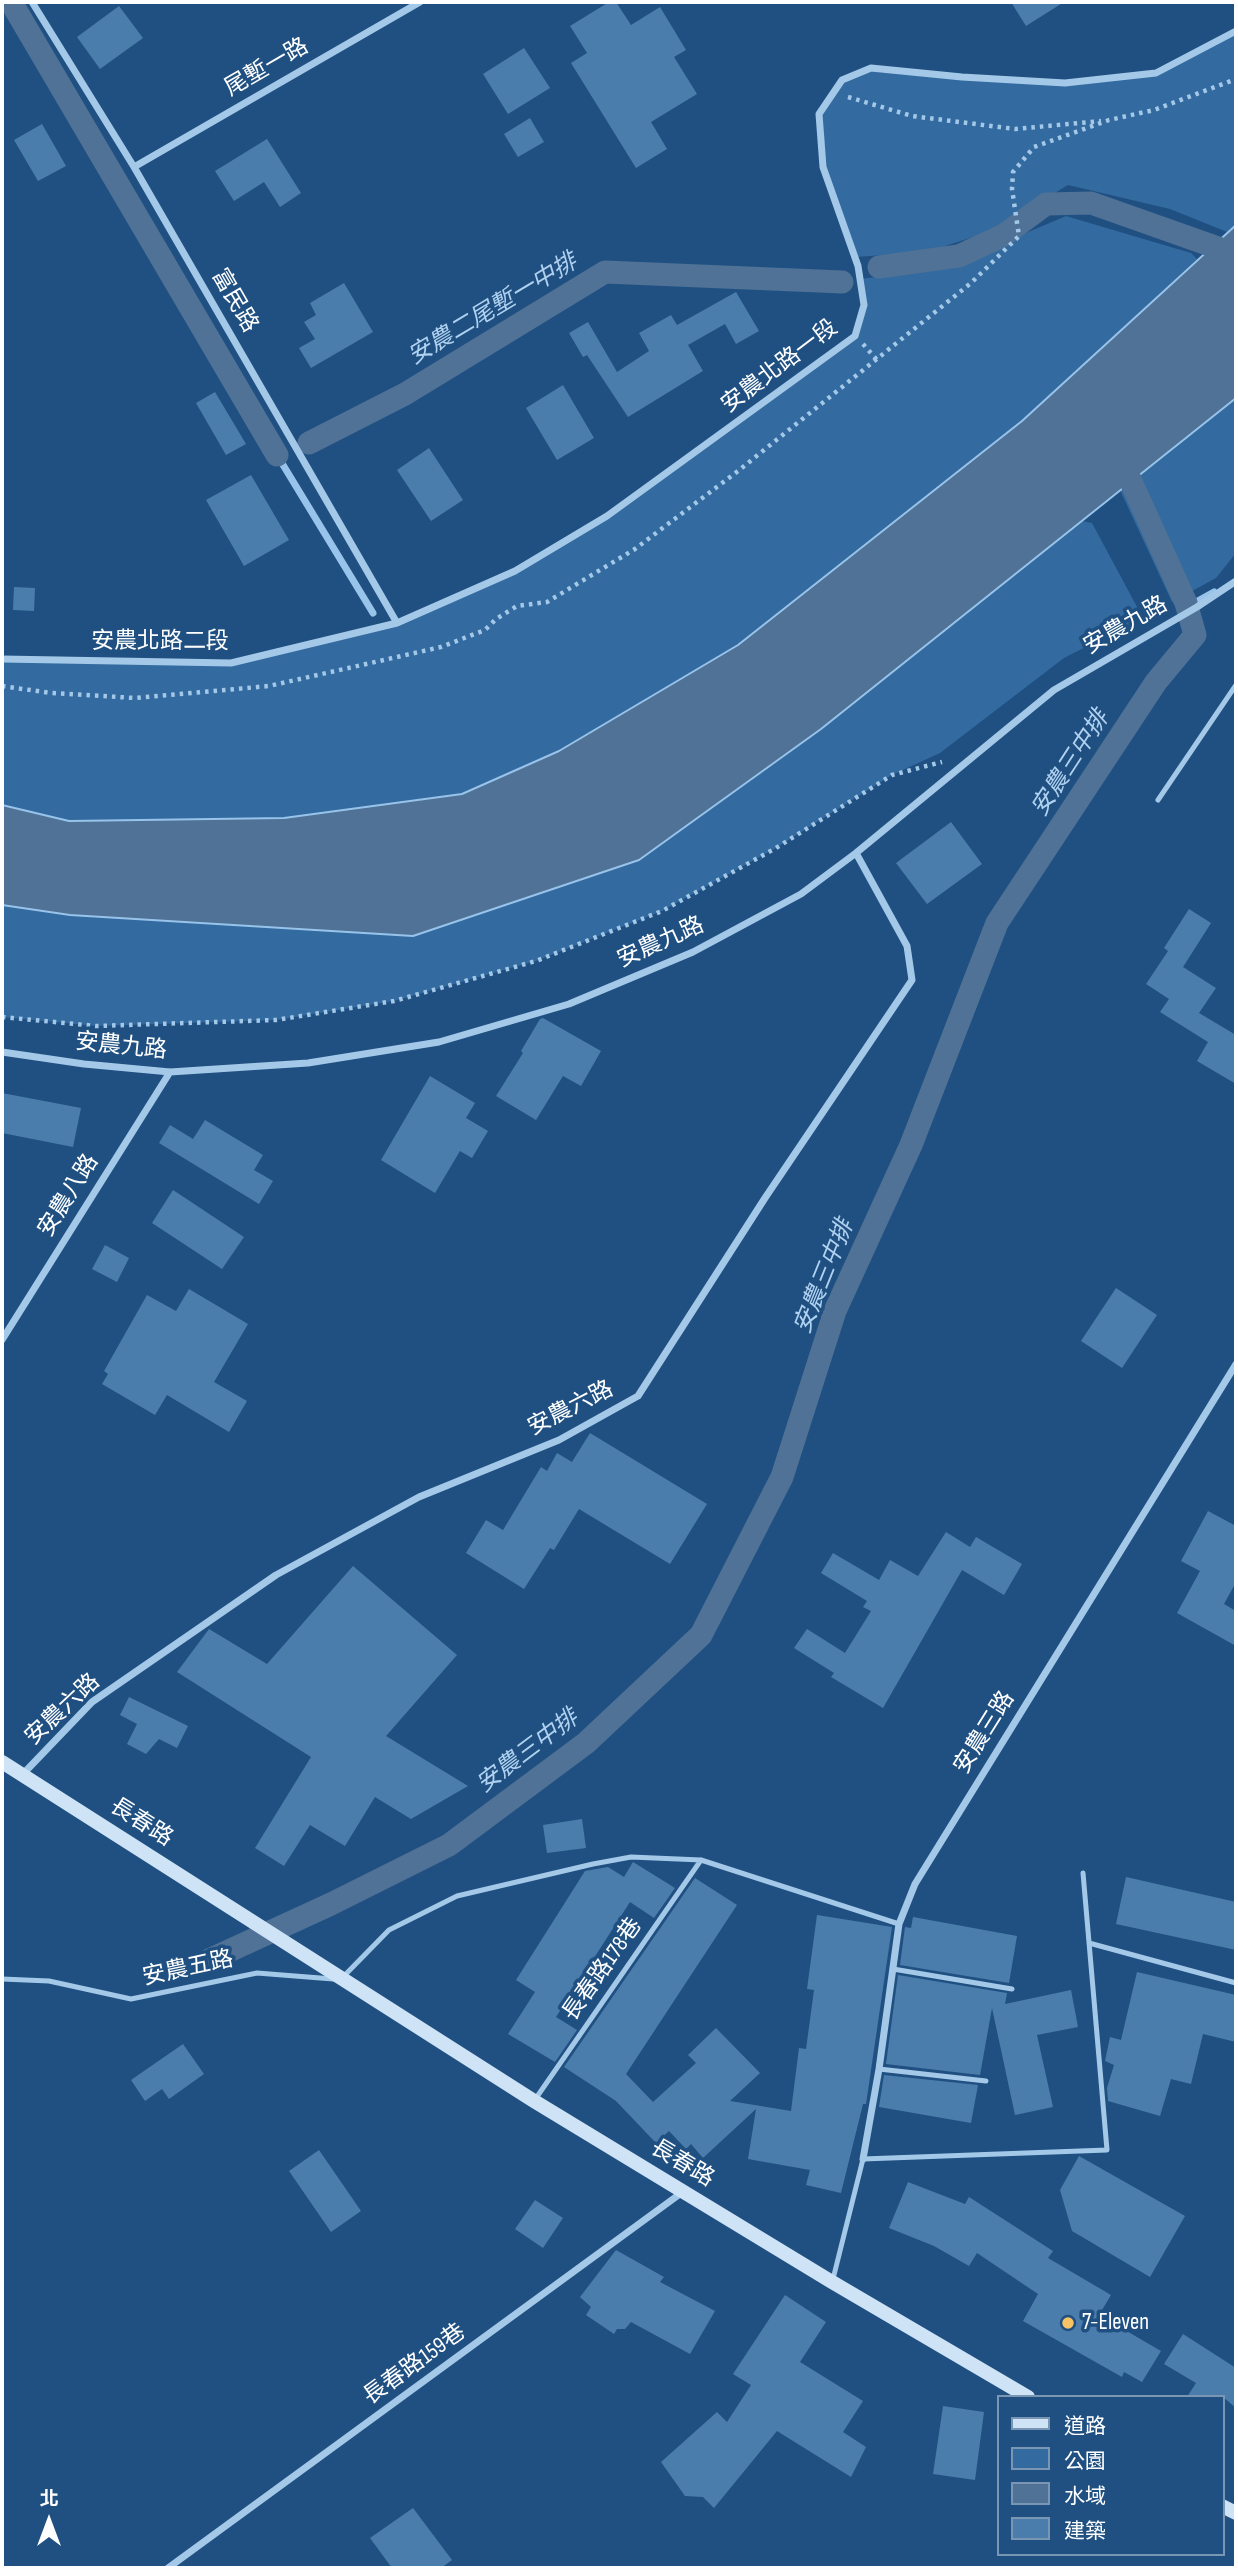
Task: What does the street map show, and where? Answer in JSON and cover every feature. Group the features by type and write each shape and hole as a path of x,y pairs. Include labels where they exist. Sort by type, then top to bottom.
{"street":[{"name":"富民路","path":"32,2 134,167 397,623"},
{"name":"尾塹一路","path":"134,167 420,2"},
{"name":"安農北路一段","path":"397,623 515,571 607,516 855,336 864,305 858,266 822,167 819,114 842,80 871,68 1065,83 1156,73 1236,31"},
{"name":"安農九路","path":"2,1052 84,1064 170,1072 308,1063 439,1042 569,1004 693,952 801,894 856,853 1054,690 1236,582"},
{"name":"安農北路二段","path":"2,659 231,663 397,623"},
{"name":"安農六路","path":"22,1775 93,1702 276,1575 419,1497 559,1440 638,1396 765,1198 912,980 907,946 856,853"},
{"name":"安農八路","path":"2,1340 170,1072"},
{"name":"安農三路","path":"863,2159 879,2069 899,1924 915,1884 1236,1364"},
{"name":"長春路","path":"2,1762 534,2101 1025,2395"},
{"name":"長春路159巷","path":"168,2568 684,2191"}],"lane":[{"path":"1158,800 1236,685"},
{"path":"341,1979 389,1930 457,1896 631,1857 701,1860 899,1924"},
{"name":"長春路178巷","path":"534,2101 701,1860"},
{"path":"832,2282 863,2159 1107,2150 1083,1873"},
{"path":"1089,1943 1236,1983"},
{"path":"893,1969 1012,1989"},
{"name":"安農五路","path":"2,1979 49,1981 131,1999 257,1973 341,1979"},
{"path":"879,2069 986,2081"}],"path":[{"path":"834,92 912,116 1015,129 1109,120 1154,110 1236,79"},
{"path":"1019,233 1012,189 1013,172 1034,147 1109,120"},
{"path":"2,1017 96,1026 276,1020 394,1001 536,961 662,911 776,848 892,775 975,754"}],"green space":[{"path":"1236,31 1236,225 1227,232 1170,209 1068,185 979,235 927,252 855,257 823,167 819,114 842,80 871,68 1065,83 1156,73"},
{"path":"1066,216 1191,253 1197,259 1022,421 738,645 559,751 462,794 284,818 69,821 2,805 2,659 231,663 397,623 515,571 607,516 855,336 864,305 860,279 926,271 989,254 1019,236"},
{"path":"1236,397 1236,553 1216,578 1172,602 1120,490"},
{"path":"1082,521 1092,523 1143,618 1064,658 940,753 892,775 776,848 662,911 536,961 394,1001 276,1020 97,1026 2,1017 2,905 70,915 413,936 821,729"}],"water":[{"path":"1236,225 1236,398 821,729 639,860 413,936 70,915 2,905 2,805 69,821 284,818 462,794 559,751 738,645 1022,421"}],"building":[{"path":"609,2 616,2 631,25 660,7 686,50 674,57 697,94 651,122 667,149 636,168 571,63 587,53 570,26"},
{"path":"1011,2 1064,2 1026,26"},
{"path":"119,6 143,38 100,69 77,37"},
{"path":"524,48 550,88 508,114 483,74"},
{"path":"530,118 544,142 518,157 504,134"},
{"path":"42,124 66,166 38,181 14,140"},
{"path":"267,139 301,193 280,207 264,182 234,201 215,171"},
{"path":"344,283 373,332 311,368 299,348 315,339 304,322 316,315 310,303"},
{"path":"736,292 759,331 736,344 725,324 688,345 703,371 628,417 587,355 583,357 569,333 588,322 617,372 649,351 639,333 671,315 677,325"},
{"path":"563,385 594,438 557,460 526,408"},
{"path":"215,392 246,444 226,455 196,403"},
{"path":"429,448 463,500 431,521 397,470"},
{"path":"251,475 289,540 244,566 206,500"},
{"path":"14,587 35,588 34,611 13,610"},
{"path":"951,822 982,864 927,904 896,863"},
{"path":"1189,909 1211,923 1183,967 1216,988 1199,1013 1236,1035 1236,1084 1197,1061 1208,1042 1160,1012 1169,999 1146,984 1168,951 1164,948"},
{"path":"543,1018 601,1051 581,1086 563,1076 536,1120 496,1096"},
{"path":"430,1076 475,1103 466,1118 488,1131 472,1158 460,1151 435,1193 381,1160"},
{"path":"2,1093 81,1108 73,1147 2,1133"},
{"path":"205,1120 263,1155 254,1170 273,1181 259,1204 159,1143 170,1125 193,1139"},
{"path":"173,1190 244,1237 222,1269 152,1223"},
{"path":"105,1245 129,1258 117,1282 92,1269"},
{"path":"1116,1288 1157,1315 1122,1368 1081,1341"},
{"path":"189,1289 248,1324 214,1382 247,1401 229,1432 167,1395 155,1415 102,1384 108,1374 104,1371 147,1295 176,1311"},
{"path":"590,1433 707,1504 670,1564 579,1509 554,1550 550,1548 524,1589 466,1553 486,1520 503,1530 541,1467 547,1471 557,1453 572,1462"},
{"path":"1208,1511 1236,1526 1236,1582 1224,1604 1236,1611 1236,1646 1177,1613 1200,1571 1181,1561"},
{"path":"946,1532 970,1547 976,1537 1022,1564 1004,1595 962,1570 883,1708 831,1677 834,1673 794,1648 807,1629 845,1653 871,1611 863,1607 867,1601 821,1573 833,1553 879,1580 890,1560 918,1576"},
{"path":"353,1566 457,1655 386,1736 468,1786 411,1819 375,1797 345,1846 310,1825 284,1866 255,1848 311,1757 177,1672 209,1629 267,1664"},
{"path":"129,1697 188,1726 177,1748 159,1739 146,1754 127,1744 137,1724 120,1715"},
{"path":"582,1819 586,1848 547,1853 543,1825"},
{"path":"633,1862 675,1888 654,1918 630,1902 556,2017 577,2030 555,2062 508,2034 535,1992 516,1980 585,1871 608,1867 624,1877"},
{"path":"1126,1877 1236,1902 1236,1950 1116,1924"},
{"path":"695,1878 737,1905 626,2074 653,2102 696,2063 688,2055 716,2028 760,2073 730,2101 791,2111 799,2048 806,2049 814,1990 807,1989 817,1915 892,1927 866,2104 863,2104 841,2193 806,2185 810,2170 748,2159 756,2109 703,2158 691,2144 686,2149 669,2131 656,2143 616,2101 564,2067"},
{"path":"913,1917 1017,1936 1009,1983 900,1965 905,1927 911,1928"},
{"path":"1137,1972 1236,1995 1236,2042 1203,2034 1191,2084 1171,2079 1160,2116 1108,2101 1107,2088 1114,2065 1105,2061 1110,2037 1121,2040"},
{"path":"898,1975 1007,1993 1005,2004 1071,1990 1078,2027 1037,2035 1053,2107 1015,2115 992,2008 980,2075 886,2064"},
{"path":"183,2044 204,2074 169,2099 162,2089 145,2101 131,2080"},
{"path":"884,2075 978,2085 971,2123 879,2107"},
{"path":"319,2150 361,2211 331,2232 289,2171"},
{"path":"1079,2156 1185,2216 1150,2277 1072,2231 1060,2190"},
{"path":"908,2182 965,2204 969,2197 1053,2251 1048,2258 1111,2295 1099,2315 1161,2351 1142,2382 1124,2372 1122,2377 1023,2321 1038,2294 977,2253 969,2266 934,2246 889,2228"},
{"path":"535,2200 563,2218 543,2248 515,2229"},
{"path":"616,2250 664,2277 660,2282 715,2311 690,2354 631,2322 625,2329 617,2329 614,2334 586,2315 591,2307 580,2297"},
{"path":"785,2295 826,2322 800,2362 863,2401 843,2432 866,2447 851,2477 777,2431 714,2508 703,2497 685,2496 661,2462 717,2412 727,2422 751,2385 733,2374"},
{"path":"1183,2334 1236,2368 1236,2408 1224,2395 1188,2395 1196,2383 1164,2364"},
{"path":"943,2406 984,2412 975,2480 933,2474"},
{"path":"413,2508 452,2560 441,2568 392,2568 370,2538"}],"waterway":[{"name":"安農二尾塹一中排","path":"11,2 277,455"},
{"name":"安農二尾塹一中排","path":"879,267 959,256 1004,235 1046,204 1091,203 1224,250 1236,249"},
{"name":"安農二尾塹一中排","path":"309,443 405,394 605,272 842,282"},
{"path":"277,455 373,613"},
{"name":"安農三中排","path":"207,1961 331,1904 449,1845 586,1743 701,1635 782,1477 835,1311 911,1145 997,923 1156,682 1195,635 1186,603 1119,455"},
{"path":"1187,607 1214,592"}],"place":[{"name":"7-Eleven","path":"1068,2323"}]}
